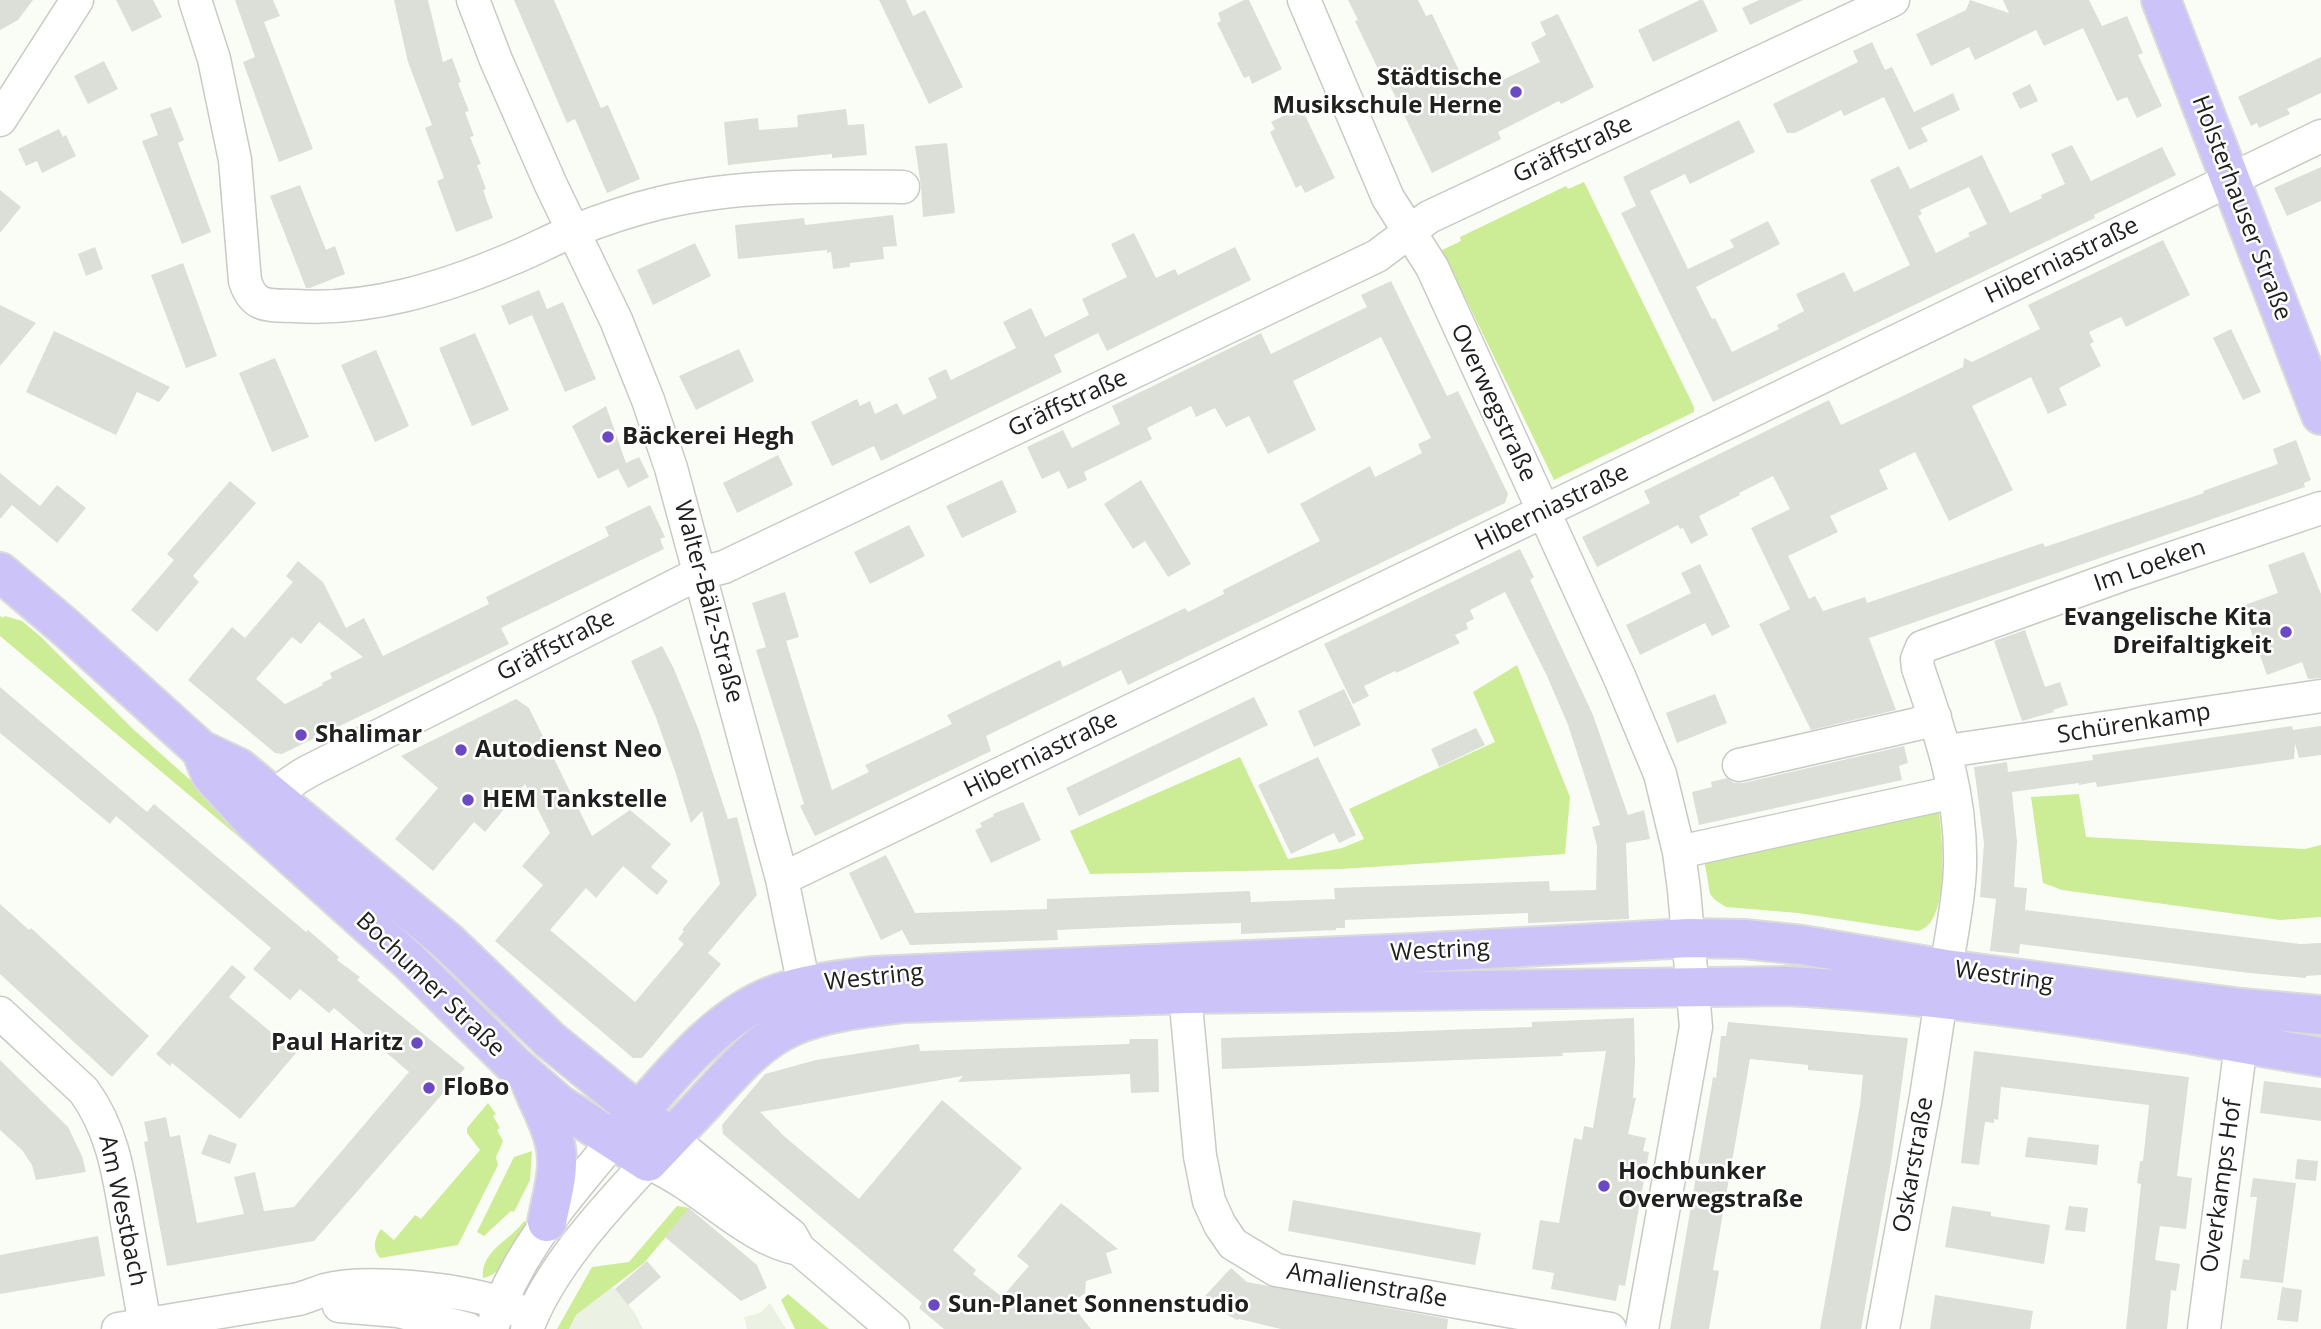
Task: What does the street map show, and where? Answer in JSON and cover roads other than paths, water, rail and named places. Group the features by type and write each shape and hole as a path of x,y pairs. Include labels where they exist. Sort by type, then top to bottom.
{"main road":[{"name":"Holsterhauser Straße","path":"2161,0 2321,415"},
{"name":"Bochumer Straße","path":"0,572 64,625 201,750 211,775 264,809 448,942 550,1040 627,1127 659,1150"},
{"name":"Bochumer Straße","path":"264,809 409,961 528,1078 560,1105 627,1127"},
{"name":"Westring","path":"627,1127 685,1061 727,1023 774,995 804,986 872,976 936,972 1412,953 1689,938 1744,939 1802,945 1944,984 2163,1030 2321,1057"},
{"name":"Westring","path":"659,1150 756,1048 791,1027 814,1018 903,1003 1185,994 1694,986 1825,988 1944,984 2321,1015"},
{"path":"528,1078 556,1148 555,1177 547,1222"}],"street":[{"path":"0,120 77,0"},
{"path":"195,0 214,59 235,160 245,281 249,295 261,304 311,307 359,304 409,295 511,260 573,231 660,203 707,195 830,186 903,187"},
{"name":"Walter-Bälz-Straße","path":"473,0 496,60 616,320 648,400 671,468 782,879 804,986"},
{"name":"Overwegstraße","path":"1304,0 1388,198 1432,267 1619,677 1660,774 1679,852 1696,1027 1642,1329"},
{"name":"Gräffstraße","path":"264,809 285,785 309,771 701,573 724,567 1377,256 1429,217 1893,0"},
{"name":"Hiberniastraße","path":"782,879 2321,136"},
{"name":"Im Loeken","path":"1918,668 1919,651 1930,643 2321,508"},
{"name":"Oskarstraße","path":"1883,1329 1917,1151 1960,870 1959,830 1947,751 1918,668"},
{"name":"Schürenkamp","path":"1947,751 2321,695"},
{"path":"1740,765 1917,724 1935,717"},
{"path":"1679,852 1954,792"},
{"name":"Amalienstraße","path":"1185,994 1200,1156 1209,1201 1233,1244 1276,1270 1554,1325 1610,1329"},
{"name":"Am Westbach","path":"0,1013 84,1091 95,1106 111,1144 118,1165 132,1327"},
{"name":"Overkamps Hof","path":"2204,1329 2241,1044"},
{"path":"496,1316 521,1260 547,1222 627,1127"},
{"path":"132,1327 299,1299 327,1289 366,1286 468,1294 496,1316 530,1323 559,1270 589,1228 659,1150"},
{"name":"Bochumer Straße","path":"659,1150 686,1184 755,1231 783,1246 799,1250 893,1329"},
{"path":"299,1299 365,1318 398,1311 468,1329"}],"place":[{"name":"Städtische Musikschule Herne","path":"1516,92"},
{"name":"Bäckerei Hegh","path":"608,437"},
{"name":"Evangelische Kita Dreifaltigkeit","path":"2286,632"},
{"name":"Shalimar","path":"301,735"},
{"name":"Autodienst Neo","path":"461,750"},
{"name":"HEM Tankstelle","path":"468,800"},
{"name":"Paul Haritz","path":"417,1043"},
{"name":"FloBo","path":"429,1088"},
{"name":"Hochbunker Overwegstraße","path":"1604,1186"},
{"name":"Sun-Planet Sonnenstudio","path":"934,1305"}]}
